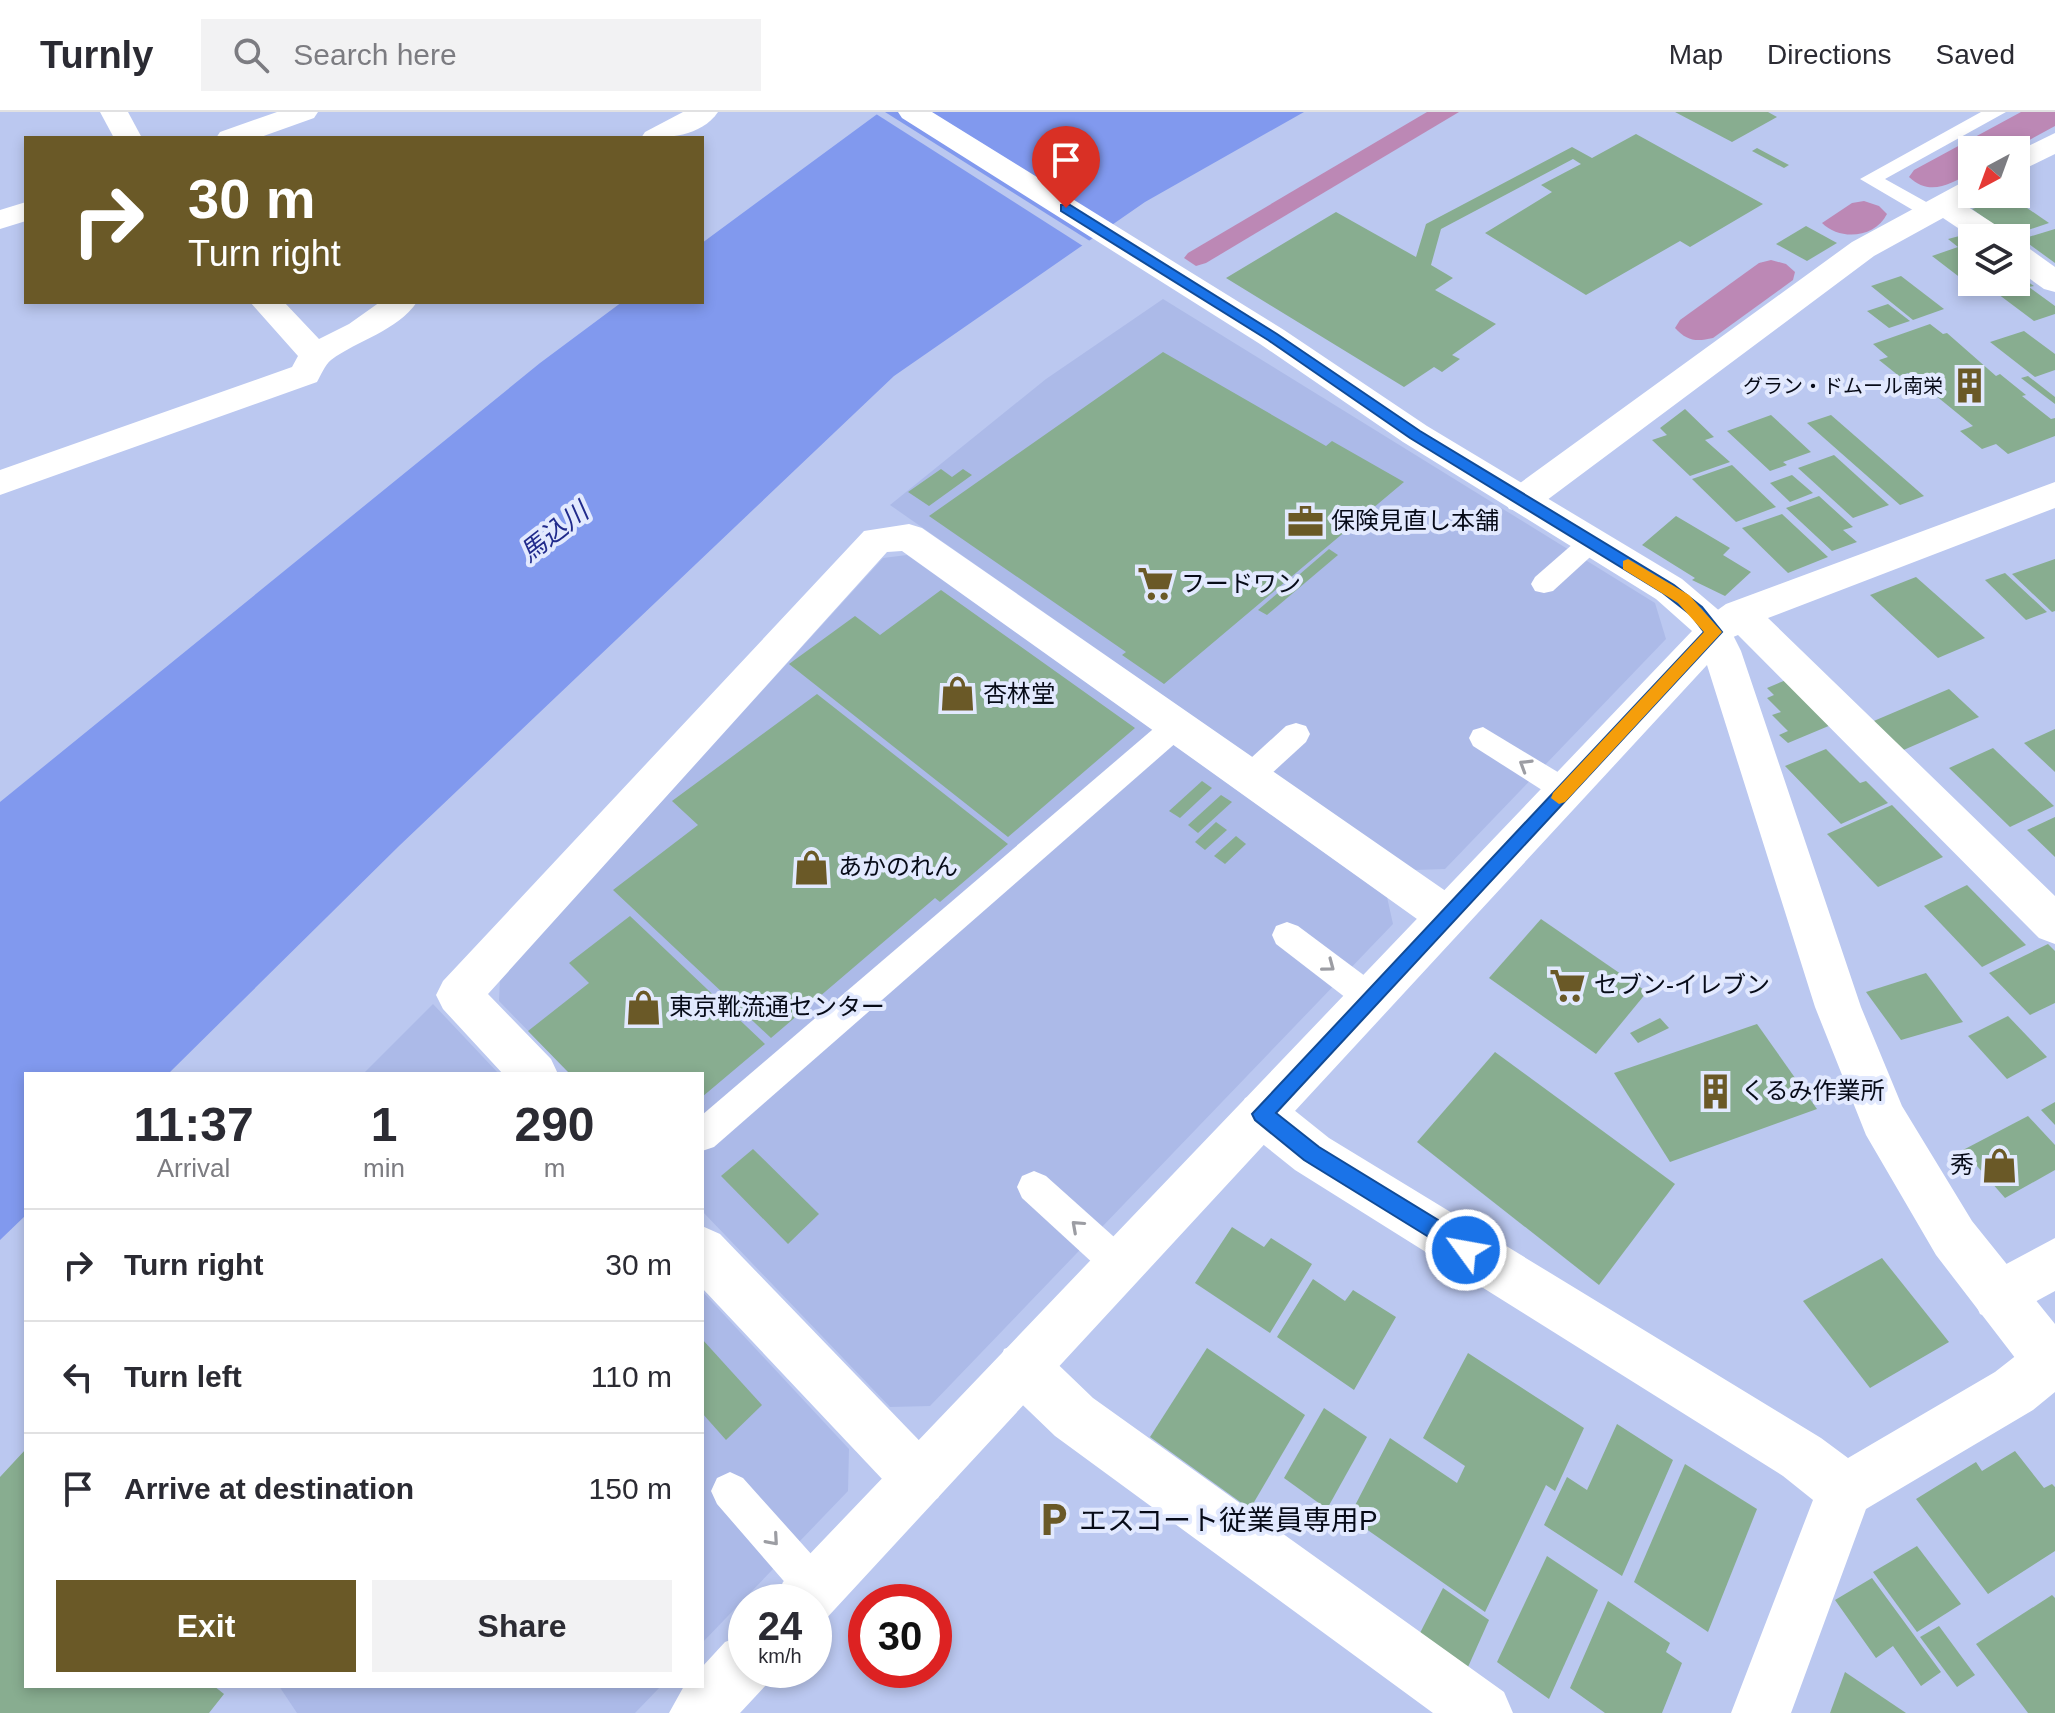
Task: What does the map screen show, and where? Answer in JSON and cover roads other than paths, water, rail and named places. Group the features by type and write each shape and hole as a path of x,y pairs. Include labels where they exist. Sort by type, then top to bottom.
{"street":[{"path":"114,112 127,136"},
{"path":"236,136 304,112"},
{"path":"659,136 704,112"},
{"path":"912,112 1272,337 1415,434 1727,623 2055,925"},
{"path":"2030,156 2055,142"},
{"path":"1522,500 1863,249 1948,202 1976,224"},
{"path":"0,220 24,212"},
{"path":"2030,264 2055,282"},
{"path":"268,304 315,355"},
{"path":"0,483 305,374 315,355 361,331 398,304"},
{"path":"821,1584 1447,916 1727,623 2055,494"},
{"path":"532,1072 459,995 877,540 909,537 1447,916"},
{"path":"1727,623 1857,1061 1883,1119 1954,1238 2054,1362 2014,1391 1845,1490 1761,1713"},
{"path":"1262,1114 1312,1154 1802,1457 1845,1490"},
{"path":"704,1253 919,1479"},
{"path":"1998,1296 2055,1263"},
{"path":"1023,1368 1074,1417 1483,1713"},
{"path":"699,1713 728,1682"}],"lane":[{"path":"1948,202 1870,179 1996,112"},
{"path":"1544,584 1591,542"},
{"path":"704,1134 1176,726"},
{"path":"1249,777 1296,734"},
{"path":"1483,738 1566,791"},
{"path":"1287,935 1370,998"},
{"path":"1034,1187 1120,1265"},
{"path":"730,1491 801,1584"}],"water":[{"name":"馬込川","path":"880,112 1304,112 1145,202 894,376 399,846 170,1072 24,1072 24,1217 0,1240 0,802 540,363 619,304 704,304 704,242"}],"place":[{"name":"グラン・ドムール南栄","path":"1969,386"},
{"name":"保険見直し本舗","path":"1305,521"},
{"name":"フードワン","path":"1155,584"},
{"name":"杏林堂","path":"957,694"},
{"name":"あかのれん","path":"812,867"},
{"name":"セブン-イレブン","path":"1568,985"},
{"name":"東京靴流通センター","path":"643,1007"},
{"name":"くるみ作業所","path":"1715,1091"},
{"name":"秀","path":"2000,1165"},
{"name":"エスコート従業員専用P","path":"1053,1520"}]}
